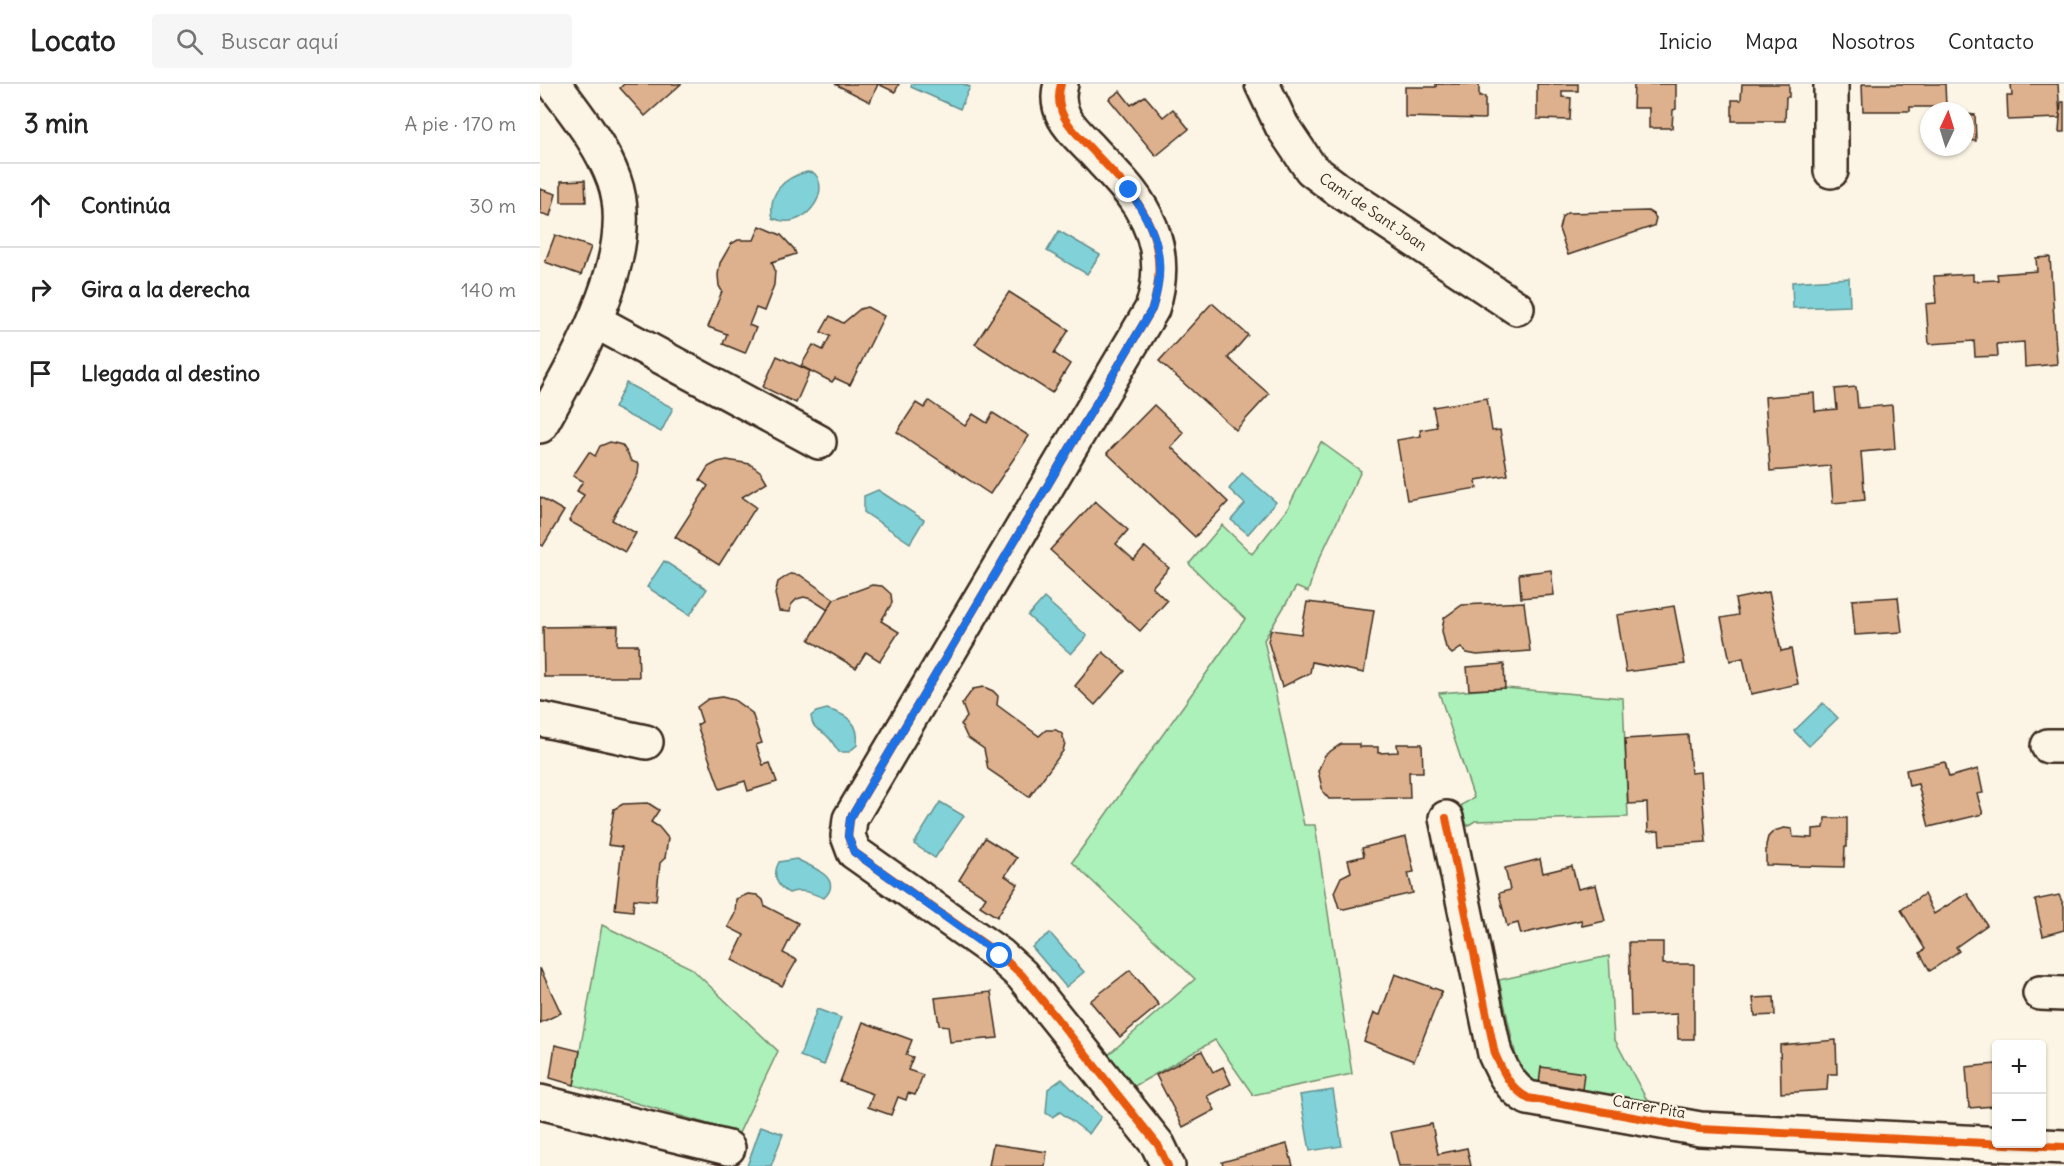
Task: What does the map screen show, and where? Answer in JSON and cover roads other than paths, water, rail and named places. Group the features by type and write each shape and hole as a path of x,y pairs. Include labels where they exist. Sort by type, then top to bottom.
{"street":[{"path":"543,416 596,321 617,253 622,215 619,195 604,157 554,84"},
{"path":"1061,84 1059,102 1061,112 1070,128 1129,190 1148,221 1158,252 1159,288 1152,309 850,819 848,836 854,852 1000,956 1022,975 1158,1145 1168,1166"},
{"name":"Camí de Sant Joan","path":"1262,84 1282,126 1311,169 1517,308"},
{"path":"1831,84 1832,171"},
{"path":"596,321 819,442"},
{"path":"540,719 646,742"},
{"name":"Carrer Pita","path":"1446,818 1495,1054 1510,1084 1528,1098 1700,1129 2064,1147"},
{"path":"540,1102 728,1148"}],"water":[{"path":"912,84 963,84 970,87 960,109 911,87"},
{"path":"807,172 814,173 819,181 820,190 812,208 795,220 784,221 773,218 773,201 779,188 791,178"},
{"path":"1059,231 1100,255 1087,274 1047,251"},
{"path":"1849,278 1850,306 1793,308 1792,282"},
{"path":"626,383 673,408 661,432 614,408"},
{"path":"1242,473 1276,502 1248,534 1231,520 1245,504 1229,489"},
{"path":"878,490 924,520 910,543 864,512 864,496"},
{"path":"664,561 707,589 690,615 647,587"},
{"path":"1044,598 1087,636 1071,654 1028,616"},
{"path":"1823,703 1838,718 1809,746 1794,731"},
{"path":"827,709 841,714 854,725 857,745 849,752 839,752 827,736 814,725 811,716"},
{"path":"940,802 964,816 935,858 914,844"},
{"path":"796,859 817,869 828,879 829,891 824,898 802,891 789,893 778,884 776,871 779,862"},
{"path":"1050,933 1084,972 1066,987 1032,947"},
{"path":"817,1009 841,1018 824,1065 800,1056"},
{"path":"1062,1079 1101,1117 1089,1134 1060,1112 1052,1117 1046,1113 1048,1089"},
{"path":"1333,1090 1342,1146 1310,1151 1300,1095"},
{"path":"761,1126 783,1134 771,1166 747,1166"}]}
